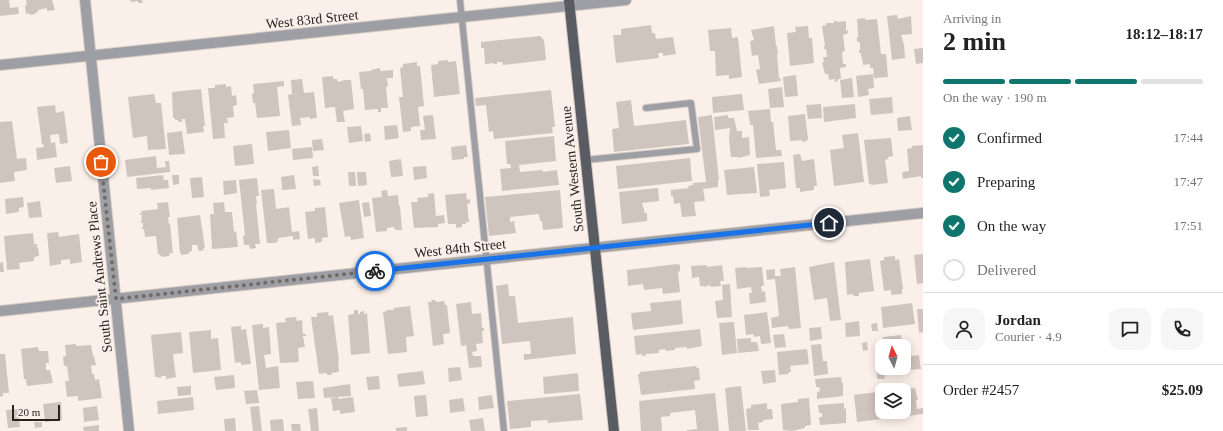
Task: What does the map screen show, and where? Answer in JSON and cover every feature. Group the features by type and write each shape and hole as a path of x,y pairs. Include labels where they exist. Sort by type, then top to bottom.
{"main road":[{"name":"South Western Avenue","path":"569,3 614,431"}],"street":[{"name":"South Saint Andrews Place","path":"85,0 129,431"},
{"name":"West 83rd Street","path":"0,65 462,17 569,3 626,0"},
{"name":"West 84th Street","path":"0,311 923,213"}],"lane":[{"path":"460,0 485,259 504,431"},
{"path":"585,160 697,149 691,103 646,108"}],"building":[{"path":"0,0 9,0 10,8 18,7 19,14 0,16"},
{"path":"26,0 52,0 55,10 47,11 47,8 38,10 35,14 26,14"},
{"path":"130,0 142,0 143,3 138,3 138,1 131,2"},
{"path":"897,15 898,19 911,16 912,34 901,35 904,45 905,58 892,60 887,16"},
{"path":"865,18 865,20 877,19 881,54 886,54 888,77 874,78 873,68 870,68 870,64 863,65 861,53 859,53 860,42 857,42 857,37 859,37 857,19"},
{"path":"834,21 846,21 846,31 848,30 848,33 843,35 845,51 842,52 843,64 846,64 846,67 840,68 841,79 838,79 838,81 835,82 835,79 829,80 828,74 825,74 822,62 824,62 823,57 827,57 826,49 824,49 825,46 822,26 826,25 826,23 834,23"},
{"path":"651,25 652,33 655,33 656,39 673,37 676,54 663,56 663,53 658,53 659,58 616,63 613,35 621,35 621,29"},
{"path":"774,26 778,54 779,78 781,81 759,84 756,70 760,69 758,55 752,56 750,41 754,40 751,30"},
{"path":"808,26 809,38 812,38 814,63 790,66 787,33 796,32 795,27"},
{"path":"731,28 732,38 738,37 742,77 729,79 729,75 716,76 715,51 710,51 708,30"},
{"path":"540,36 544,40 546,60 503,65 502,62 497,62 497,64 485,64 484,48 481,48 481,42"},
{"path":"923,48 923,63 916,64 914,49"},
{"path":"448,60 448,62 456,61 460,94 434,97 431,65 438,64 438,61"},
{"path":"417,62 417,66 420,66 424,106 418,107 420,126 411,127 411,131 403,132 399,97 403,97 400,68 403,67 403,64"},
{"path":"380,68 380,71 393,70 393,78 387,78 388,86 386,87 388,108 381,108 381,112 378,112 378,109 365,110 363,89 361,89 359,72 371,71"},
{"path":"873,74 874,88 868,89 869,95 858,97 856,76"},
{"path":"796,75 798,96 785,97 783,77"},
{"path":"333,76 333,79 337,79 338,82 351,80 354,109 343,111 345,122 337,122 335,107 325,108 322,77"},
{"path":"852,78 854,97 842,98 840,80"},
{"path":"302,79 304,93 314,92 317,118 300,118 301,125 292,126 288,95 292,94 291,80"},
{"path":"284,81 284,86 277,87 280,116 257,118 255,103 253,103 253,84"},
{"path":"226,84 226,87 231,86 232,96 236,95 237,105 233,106 234,117 227,118 228,123 224,123 225,138 213,139 208,88 215,88 215,85"},
{"path":"782,87 784,107 770,108 768,89"},
{"path":"201,89 205,126 203,126 204,132 187,134 185,119 182,119 182,122 179,122 173,118 172,92"},
{"path":"551,90 555,127 552,127 553,133 494,139 493,131 489,132 486,105 476,106 475,98"},
{"path":"154,94 156,103 161,103 166,149 148,150 147,136 133,138 128,97"},
{"path":"742,94 744,110 713,113 712,97"},
{"path":"892,97 893,113 871,115 869,99"},
{"path":"631,100 634,126 686,120 689,144 614,152 612,129 619,128 616,102"},
{"path":"821,104 822,118 808,119 806,105"},
{"path":"855,104 856,118 824,122 823,107"},
{"path":"55,105 56,113 64,111 68,143 60,144 59,134 50,135 51,143 55,142 57,157 37,160 36,148 44,147 42,144 37,107"},
{"path":"770,109 776,150 781,150 782,156 756,158 753,125 750,125 748,111"},
{"path":"805,114 807,141 790,141 788,116"},
{"path":"433,115 436,139 421,140 420,130 425,130 423,116"},
{"path":"712,115 719,180 718,187 703,189 705,201 694,202 696,216 682,217 680,203 674,204 673,196 671,196 671,190 689,188 688,186 693,185 693,183 706,182 698,117"},
{"path":"728,115 728,118 734,118 737,131 742,131 742,138 749,137 750,155 738,158 731,157 729,139 730,128 715,130 714,117"},
{"path":"910,116 912,130 898,131 897,118"},
{"path":"12,121 17,159 26,158 27,170 14,172 15,181 0,183 0,122"},
{"path":"397,125 399,138 385,140 384,126"},
{"path":"361,126 363,141 349,143 347,127"},
{"path":"289,130 291,148 268,151 266,132"},
{"path":"182,131 185,154 169,155 167,133"},
{"path":"370,133 371,141 365,142 364,134"},
{"path":"858,133 864,182 834,186 830,150 844,148 842,135"},
{"path":"554,136 556,161 519,165 520,172 542,170 543,172 557,170 559,185 502,191 500,169 511,168 510,164 507,164 505,141"},
{"path":"891,138 893,156 888,157 888,159 885,160 888,183 871,185 869,184 864,140"},
{"path":"322,139 324,150 313,151 312,140"},
{"path":"252,144 254,164 235,166 233,146"},
{"path":"466,145 468,157 464,157 464,159 452,160 451,147"},
{"path":"923,145 923,178 921,178 921,176 903,179 902,172 909,171 907,149 912,148 912,146"},
{"path":"312,147 313,158 293,160 292,149"},
{"path":"800,154 802,161 814,159 817,186 814,186 814,190 800,192 800,188 796,188 793,155"},
{"path":"156,156 157,168 166,167 165,161 169,161 170,172 127,177 125,160"},
{"path":"690,158 692,181 618,189 616,166"},
{"path":"401,159 403,176 391,177 389,161"},
{"path":"784,162 786,188 769,190 770,196 760,197 757,164"},
{"path":"70,166 72,181 56,183 54,168"},
{"path":"318,166 319,176 313,176 312,167"},
{"path":"426,166 427,178 414,180 413,167"},
{"path":"754,167 757,193 727,195 724,170"},
{"path":"348,172 355,172 356,186 349,186"},
{"path":"357,172 366,172 367,185 358,186"},
{"path":"163,175 164,180 168,180 169,188 151,190 151,188 137,189 136,178"},
{"path":"172,175 179,175 179,184 173,185"},
{"path":"294,175 296,189 282,190 281,177"},
{"path":"202,177 204,197 192,198 190,178"},
{"path":"257,178 259,196 256,196 256,204 260,244 255,244 256,248 250,249 249,245 244,245 243,236 245,235 239,180"},
{"path":"313,179 320,180 321,185 314,186"},
{"path":"236,180 237,193 224,195 223,181"},
{"path":"658,188 659,201 642,203 645,213 647,213 647,221 622,224 619,192"},
{"path":"274,189 276,209 289,207 292,232 299,231 300,239 293,240 293,236 278,238 278,241 275,243 267,243 261,190"},
{"path":"387,190 388,196 398,195 402,230 395,230 394,227 387,228 387,231 376,232 372,198 382,197 381,191"},
{"path":"560,190 563,228 543,230 542,221 540,221 539,214 510,217 510,222 514,221 516,233 489,236 485,197"},
{"path":"434,193 436,216 444,215 445,223 438,224 438,227 414,228 411,202 418,202 417,198 428,197 428,194"},
{"path":"466,193 467,200 470,199 470,203 467,204 469,222 462,224 462,227 456,228 456,224 448,224 445,195"},
{"path":"23,197 24,207 19,208 19,212 6,214 5,199"},
{"path":"359,200 364,238 351,240 350,236 345,237 339,203"},
{"path":"40,201 42,217 29,218 27,203"},
{"path":"168,202 170,217 168,217 173,253 170,253 169,256 163,257 158,254 156,236 145,237 144,229 142,229 143,223 141,223 142,215 140,215 140,213 142,213 141,211 158,209 157,203"},
{"path":"224,202 225,212 232,212 234,232 236,231 238,247 212,249 210,214 214,214 213,203"},
{"path":"369,202 371,216 364,217 362,203"},
{"path":"325,207 328,237 322,238 322,242 315,243 315,238 308,239 305,212 315,211 315,208"},
{"path":"200,215 205,248 203,248 204,250 199,251 197,245 192,245 192,251 189,252 189,254 181,255 177,218"},
{"path":"58,232 59,237 79,234 82,262 70,264 70,259 61,260 61,264 50,266 47,233"},
{"path":"33,233 34,244 37,244 39,256 34,257 34,261 19,263 20,269 7,270 4,236"},
{"path":"923,254 923,283 917,284 914,255"},
{"path":"895,256 895,260 899,259 903,289 902,294 891,295 891,290 884,291 880,261 884,260 884,257"},
{"path":"870,259 874,291 859,293 859,296 853,296 853,294 847,295 845,262"},
{"path":"3,262 4,272 0,272 0,263"},
{"path":"834,262 841,320 830,321 827,298 814,300 809,267"},
{"path":"677,264 680,265 680,271 678,272 680,292 663,294 662,288 644,290 643,284 628,286 627,270"},
{"path":"707,265 707,267 722,265 724,281 720,281 721,286 700,286 699,277 692,278 691,266"},
{"path":"762,267 764,286 761,286 762,292 765,291 766,302 750,304 749,293 752,293 751,287 737,289 735,268"},
{"path":"795,267 801,328 789,329 788,326 772,328 771,318 779,316 775,279 767,280 766,270 775,269 775,276 781,276 780,269"},
{"path":"508,284 509,296 515,296 518,323 573,317 576,354 524,360 524,354 531,354 530,341 502,344 496,286"},
{"path":"730,284 732,317 717,318 715,301 723,300 722,285"},
{"path":"431,300 435,300 436,302 444,301 445,305 447,305 450,333 443,334 444,344 433,346 428,302 432,302"},
{"path":"681,300 683,324 633,330 631,313 651,311 650,303"},
{"path":"471,302 472,314 481,313 482,328 484,328 484,331 482,331 483,343 476,344 477,351 472,352 473,356 481,356 482,367 469,368 466,345 461,346 456,304"},
{"path":"912,303 915,324 883,328 881,307"},
{"path":"410,306 414,336 406,337 407,352 388,354 383,312 387,311 386,310 394,310 393,308"},
{"path":"917,309 923,309 923,332 919,333"},
{"path":"354,310 358,310 358,314 364,311 364,314 367,313 370,353 351,355 348,315 354,314"},
{"path":"328,312 329,316 333,315 339,361 339,372 331,373 332,375 327,375 327,373 319,374 311,317 317,317 317,313"},
{"path":"767,312 771,343 761,344 760,336 754,337 753,334 746,335 744,315"},
{"path":"296,317 297,321 302,320 303,334 306,334 306,336 303,336 305,347 298,348 299,362 280,363 276,323 286,322 285,318"},
{"path":"859,321 860,336 846,337 845,323"},
{"path":"734,322 737,353 722,355 719,323"},
{"path":"877,323 878,331 872,331 871,324"},
{"path":"263,324 263,328 269,327 271,354 264,355 266,368 278,366 280,388 259,390 252,325"},
{"path":"241,326 241,330 246,329 251,364 241,365 241,362 235,363 231,327"},
{"path":"821,327 822,339 810,341 809,328"},
{"path":"700,329 702,346 687,349 687,347 675,348 675,350 666,351 665,349 659,350 659,353 645,354 646,356 642,356 642,354 636,355 634,336"},
{"path":"211,330 211,339 218,338 221,370 193,373 189,332"},
{"path":"181,332 183,353 173,354 176,377 166,379 166,376 161,376 161,378 155,377 151,335"},
{"path":"784,334 786,347 775,348 773,335"},
{"path":"901,335 901,339 883,339 883,337"},
{"path":"751,338 751,342 757,342 759,351 738,353 737,339"},
{"path":"867,342 868,350 863,351 862,343"},
{"path":"76,344 76,346 91,345 96,365 91,366 92,374 94,374 95,380 99,379 102,398 78,401 78,396 67,397 65,381 69,381 67,366 64,366 63,357 66,356 65,345"},
{"path":"821,344 823,361 827,361 828,374 814,376 811,345"},
{"path":"38,347 39,351 48,351 49,363 46,363 46,370 50,370 53,383 27,386 26,379 24,379 21,349"},
{"path":"807,349 809,364 790,366 791,372 788,372 789,374 779,375 777,352"},
{"path":"0,354 5,354 9,393 3,393 3,396 0,397"},
{"path":"919,355 921,369 911,370 911,356"},
{"path":"696,366 699,368 700,380 694,381 695,389 641,395 638,374 640,374 640,372"},
{"path":"460,367 462,380 449,382 448,368"},
{"path":"775,370 776,382 763,384 761,371"},
{"path":"423,371 425,384 399,387 397,374"},
{"path":"578,373 579,391 544,394 543,377"},
{"path":"234,375 235,388 216,390 214,377"},
{"path":"877,375 884,375 885,379 877,379"},
{"path":"379,376 380,389 368,390 366,377"},
{"path":"841,377 843,383 843,396 817,399 817,392 820,391 819,387 816,387 815,379"},
{"path":"313,381 315,398 298,399 296,382"},
{"path":"350,384 351,396 324,398 323,388"},
{"path":"191,386 191,395 178,396 177,387"},
{"path":"741,386 746,431 729,431 725,388"},
{"path":"911,388 915,388 918,400 916,400 917,409 923,408 923,414 911,416"},
{"path":"257,390 259,403 246,404 244,391"},
{"path":"875,392 875,419 881,419 857,422 854,395"},
{"path":"715,393 719,431 687,431 697,429 695,410 670,413 670,416 661,417 662,431 641,431 639,401"},
{"path":"580,394 583,420 548,423 547,420 531,421 531,427 510,429 507,401"},
{"path":"426,395 428,416 416,417 414,396"},
{"path":"492,395 494,408 479,410 478,397"},
{"path":"193,397 194,410 158,414 157,401"},
{"path":"338,397 338,399 353,397 355,412 340,414 340,410 333,411 331,398"},
{"path":"463,398 465,411 450,413 449,400"},
{"path":"809,398 811,425 792,431 783,430 781,404 798,402 798,399"},
{"path":"61,402 62,420 45,422 43,404"},
{"path":"767,403 767,409 772,409 773,419 763,420 763,422 758,423 759,430 748,430 746,409 751,408 751,405"},
{"path":"844,403 844,409 846,408 846,423 820,425 819,417 822,417 822,413 819,413 818,405"},
{"path":"97,406 99,420 84,422 83,408"},
{"path":"259,406 262,431 253,431 250,407"},
{"path":"317,408 319,431 311,431 308,409"},
{"path":"18,409 20,427 8,428 6,410"},
{"path":"235,418 236,431 225,431 224,419"},
{"path":"483,418 485,431 471,431 469,420"},
{"path":"283,419 284,431 271,431 270,420"},
{"path":"34,422 42,422 42,427 35,428"},
{"path":"291,424 300,424 301,431 292,431"},
{"path":"99,425 99,431 84,431 83,427"},
{"path":"407,427 407,431 396,431 396,428"}],"way so far":[{"path":"101,162 116,299 375,271"}],"route":[{"path":"375,271 829,223"}]}
